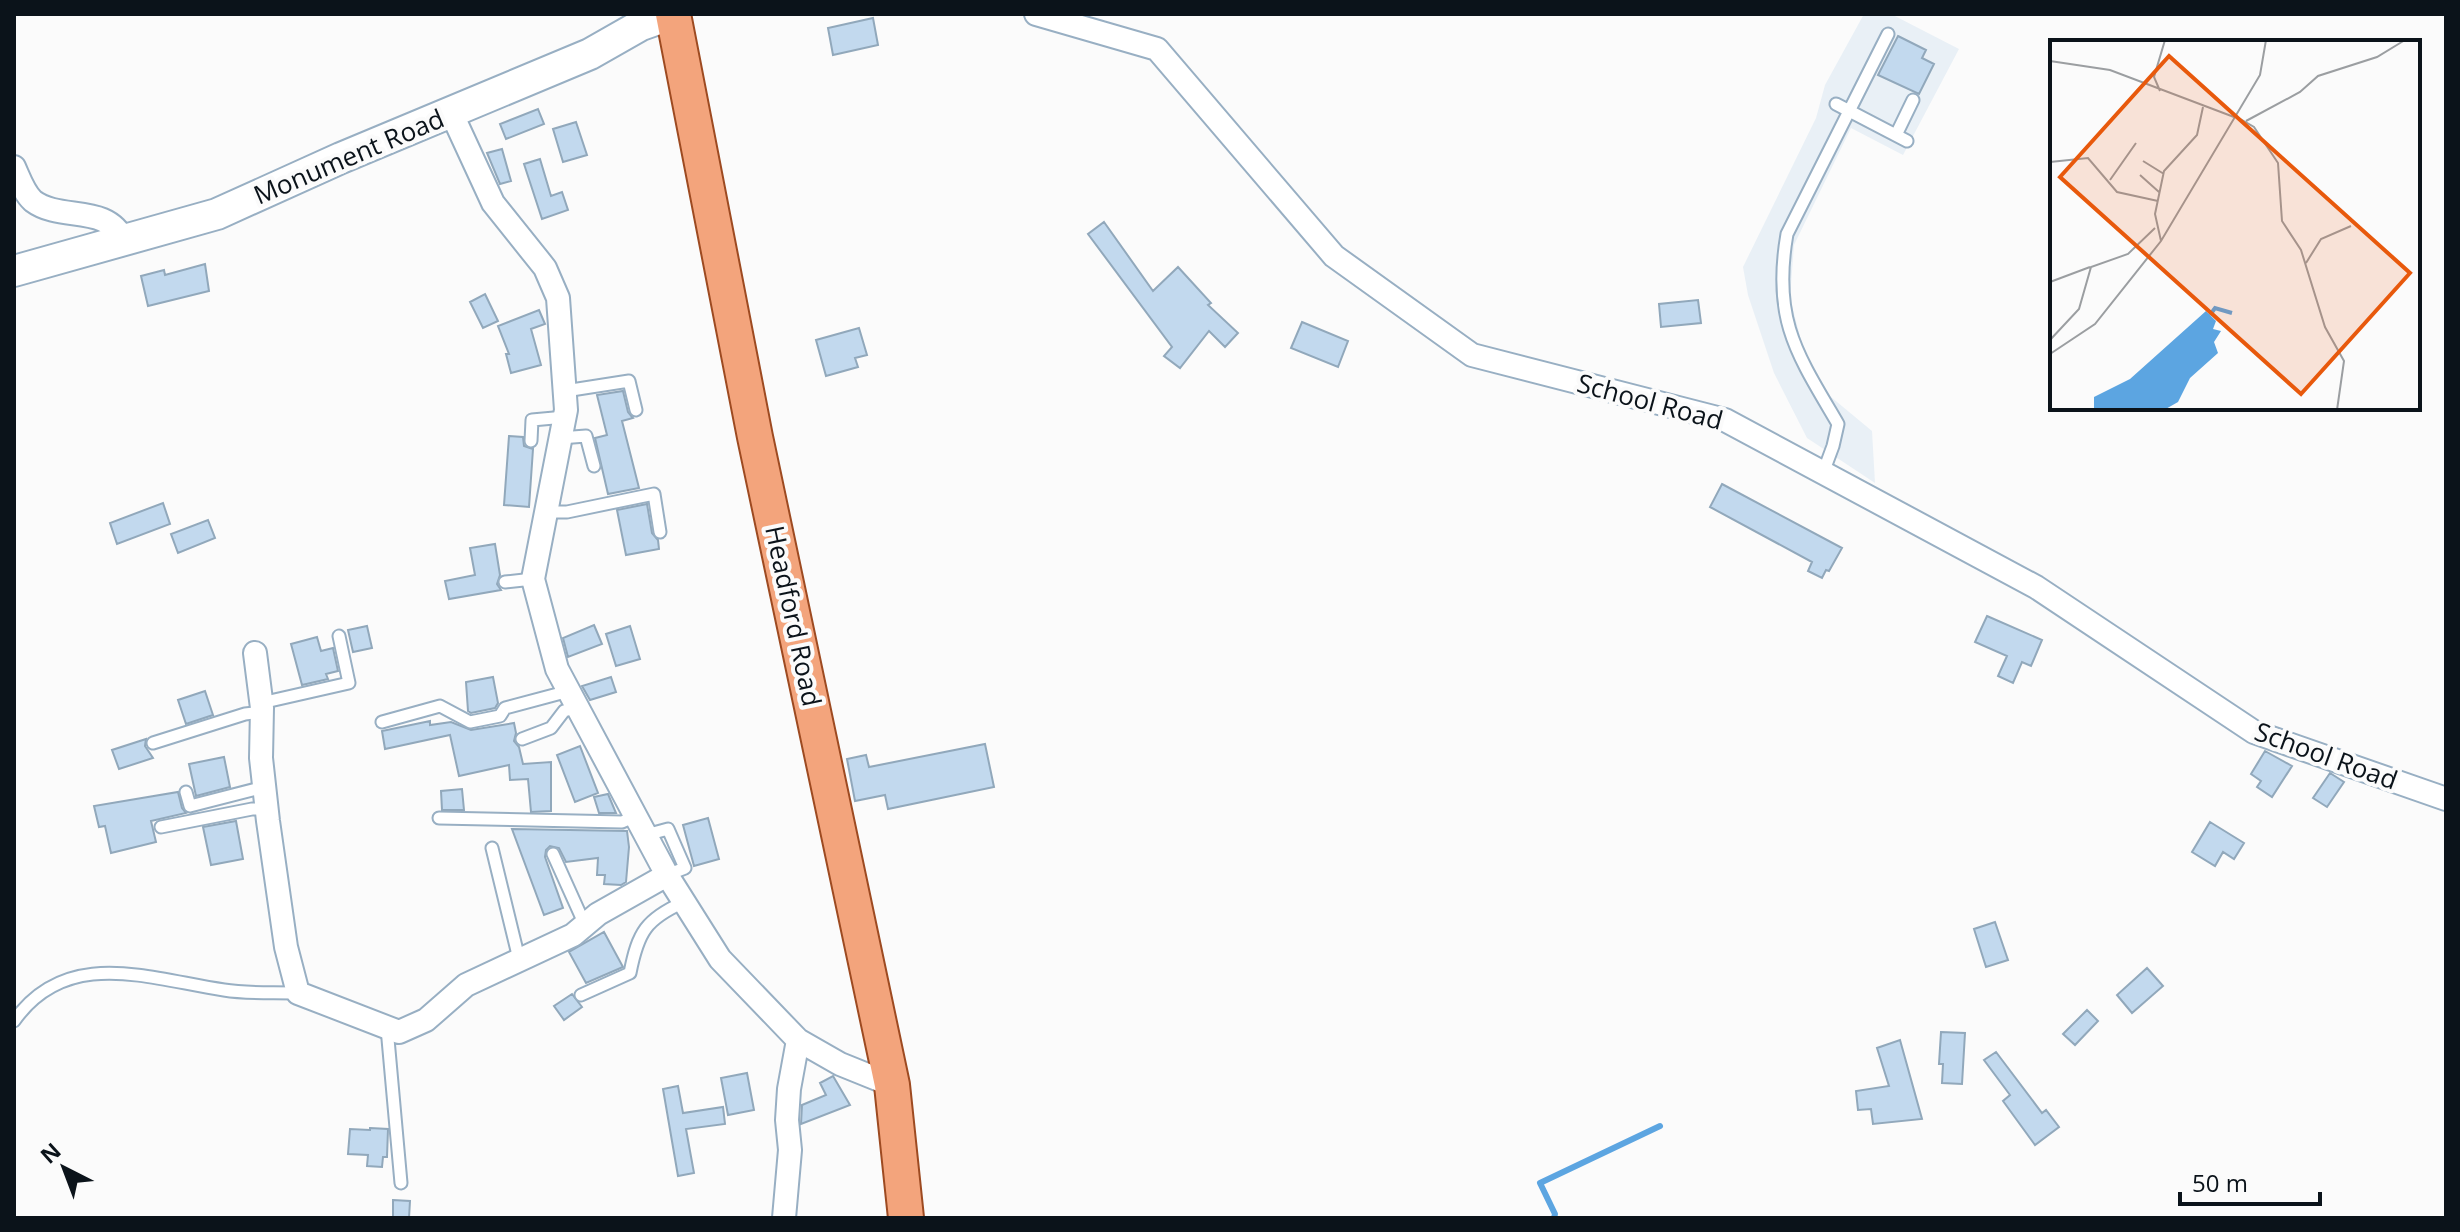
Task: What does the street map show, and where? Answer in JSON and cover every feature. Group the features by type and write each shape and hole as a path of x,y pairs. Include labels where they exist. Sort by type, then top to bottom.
{"main road":[{"name":"Headford Road","path":"673,14 755,437 892,1085 906,1218"}],"street":[{"name":"Monument Road","path":"14,271 217,214 590,54 641,25 673,14"},
{"name":"School Road","path":"1036,14 1157,49 1334,256 1472,355 1725,420 2036,587 2254,732 2446,799"},
{"path":"451,112 493,203 545,268 558,298 565,391 562,428 533,579 557,669 667,875 720,959 798,1040 840,1064 892,1085"},
{"path":"14,167 26,193 34,201 46,207 113,224 124,241"},
{"path":"255,653 262,708 265,798 286,947 298,993 399,1032 426,1020 466,985 573,935 598,914 667,875"},
{"path":"784,1218 790,1150 787,1120 789,1089 798,1040"}],"lane":[{"path":"1823,473 1838,424 1803,365 1788,330 1782,259 1787,234 1888,34"},
{"path":"1836,104 1902,138 1913,100"},
{"path":"565,391 629,381 636,410"},
{"path":"531,441 532,420 586,436 594,466"},
{"path":"546,512 567,512 654,494 660,532"},
{"path":"505,582 533,579"},
{"path":"153,743 349,683 339,636"},
{"path":"382,722 440,706 470,722 500,716 505,708 573,699"},
{"path":"522,739 551,728 573,699"},
{"path":"186,792 190,806 265,798"},
{"path":"161,827 265,798"},
{"path":"439,818 641,825"},
{"path":"492,848 519,959"},
{"path":"553,854 585,925"},
{"path":"581,995 630,973 634,950 645,925 684,902"},
{"path":"14,1021 35,995 60,982 96,974 131,972 227,991 298,993"},
{"path":"387,1027 401,1183"}],"shaded area":[{"path":"1864,14 1891,14 1959,49 1903,155 1851,128 1794,245 1790,298 1803,348 1825,392 1872,431 1875,483 1807,438 1774,373 1748,295 1743,267 1816,118 1825,85"}],"building":[{"path":"873,18 878,45 833,55 828,28"},
{"path":"1898,36 1926,50 1922,58 1934,64 1919,94 1878,75"},
{"path":"538,109 544,124 506,139 500,124"},
{"path":"576,122 587,155 563,162 553,129"},
{"path":"502,149 511,181 500,184 487,153"},
{"path":"540,159 551,196 562,192 568,210 542,219 524,164"},
{"path":"1104,222 1153,291 1178,267 1211,303 1208,305 1238,333 1225,347 1209,331 1180,368 1164,356 1172,347 1088,234"},
{"path":"205,264 209,291 148,306 141,276 164,270 165,275"},
{"path":"485,294 498,321 483,328 470,302"},
{"path":"1698,300 1701,323 1661,327 1659,304"},
{"path":"539,310 545,324 531,329 541,365 511,373 506,354 509,354 498,326"},
{"path":"1302,322 1348,341 1338,367 1291,348"},
{"path":"859,328 867,355 855,358 858,367 826,376 816,340"},
{"path":"623,391 628,412 633,418 622,421 639,488 608,494 595,438 607,435 597,395"},
{"path":"509,436 523,437 524,446 533,449 529,507 504,505"},
{"path":"1722,484 1842,548 1829,571 1826,570 1822,578 1808,571 1812,562 1710,507"},
{"path":"163,503 170,524 117,544 110,523"},
{"path":"647,504 652,533 658,540 659,549 626,555 617,510"},
{"path":"208,520 215,538 178,553 171,534"},
{"path":"495,544 500,575 497,584 501,590 449,599 445,581 475,575 470,548"},
{"path":"1987,616 2042,640 2031,666 2022,662 2013,683 1998,676 2007,656 1975,642"},
{"path":"594,625 602,644 568,657 563,638"},
{"path":"367,626 372,648 353,652 348,630"},
{"path":"630,626 640,659 616,666 606,634"},
{"path":"317,637 321,651 333,648 338,671 326,674 328,679 302,685 291,644"},
{"path":"493,677 498,703 495,708 468,711 466,682"},
{"path":"611,677 616,692 590,700 582,686"},
{"path":"205,691 213,715 186,724 178,700"},
{"path":"430,721 430,725 451,722 471,730 514,723 514,741 519,747 523,764 551,762 551,811 531,812 528,779 510,780 509,765 459,776 450,735 385,749 382,731"},
{"path":"146,739 145,746 153,758 119,769 112,750"},
{"path":"985,744 994,787 888,809 885,795 855,801 847,759 866,755 869,767"},
{"path":"580,746 598,793 575,802 557,755"},
{"path":"2265,751 2292,766 2272,797 2257,787 2261,781 2251,774"},
{"path":"224,757 230,787 196,796 189,764"},
{"path":"2330,773 2344,782 2327,807 2313,798"},
{"path":"462,789 464,810 442,810 441,791"},
{"path":"178,792 186,813 151,821 156,842 111,853 105,826 99,827 94,806"},
{"path":"608,794 616,813 599,813 594,797"},
{"path":"708,818 719,859 694,866 683,825"},
{"path":"236,821 243,859 211,865 203,827"},
{"path":"2210,822 2244,843 2234,859 2223,852 2215,866 2192,852"},
{"path":"512,829 627,831 626,882 621,885 604,884 605,875 597,875 598,858 566,862 559,848 550,846 545,857 563,908 544,915"},
{"path":"1995,922 2008,960 1986,967 1974,929"},
{"path":"604,932 623,967 586,983 569,952"},
{"path":"2147,968 2163,986 2132,1013 2117,995"},
{"path":"572,994 582,1007 564,1020 554,1006"},
{"path":"2087,1010 2098,1021 2075,1045 2063,1034"},
{"path":"1941,1032 1965,1033 1962,1084 1942,1083 1943,1064 1939,1064"},
{"path":"1900,1040 1922,1119 1873,1124 1871,1109 1858,1110 1856,1091 1889,1086 1877,1048"},
{"path":"1996,1052 2042,1113 2046,1110 2059,1127 2035,1145 2003,1101 2010,1095 1984,1060"},
{"path":"747,1073 754,1110 728,1115 721,1078"},
{"path":"833,1076 850,1105 801,1124 802,1105 826,1095 820,1083"},
{"path":"678,1086 683,1113 723,1107 725,1124 686,1129 694,1173 678,1176 663,1089"},
{"path":"350,1129 388,1129 387,1157 383,1157 382,1167 367,1166 368,1155 348,1154"},
{"path":"393,1200 410,1201 409,1218 393,1218"}],"waterway":[{"path":"1554,1218 1555,1214 1540,1183 1660,1126"}]}
